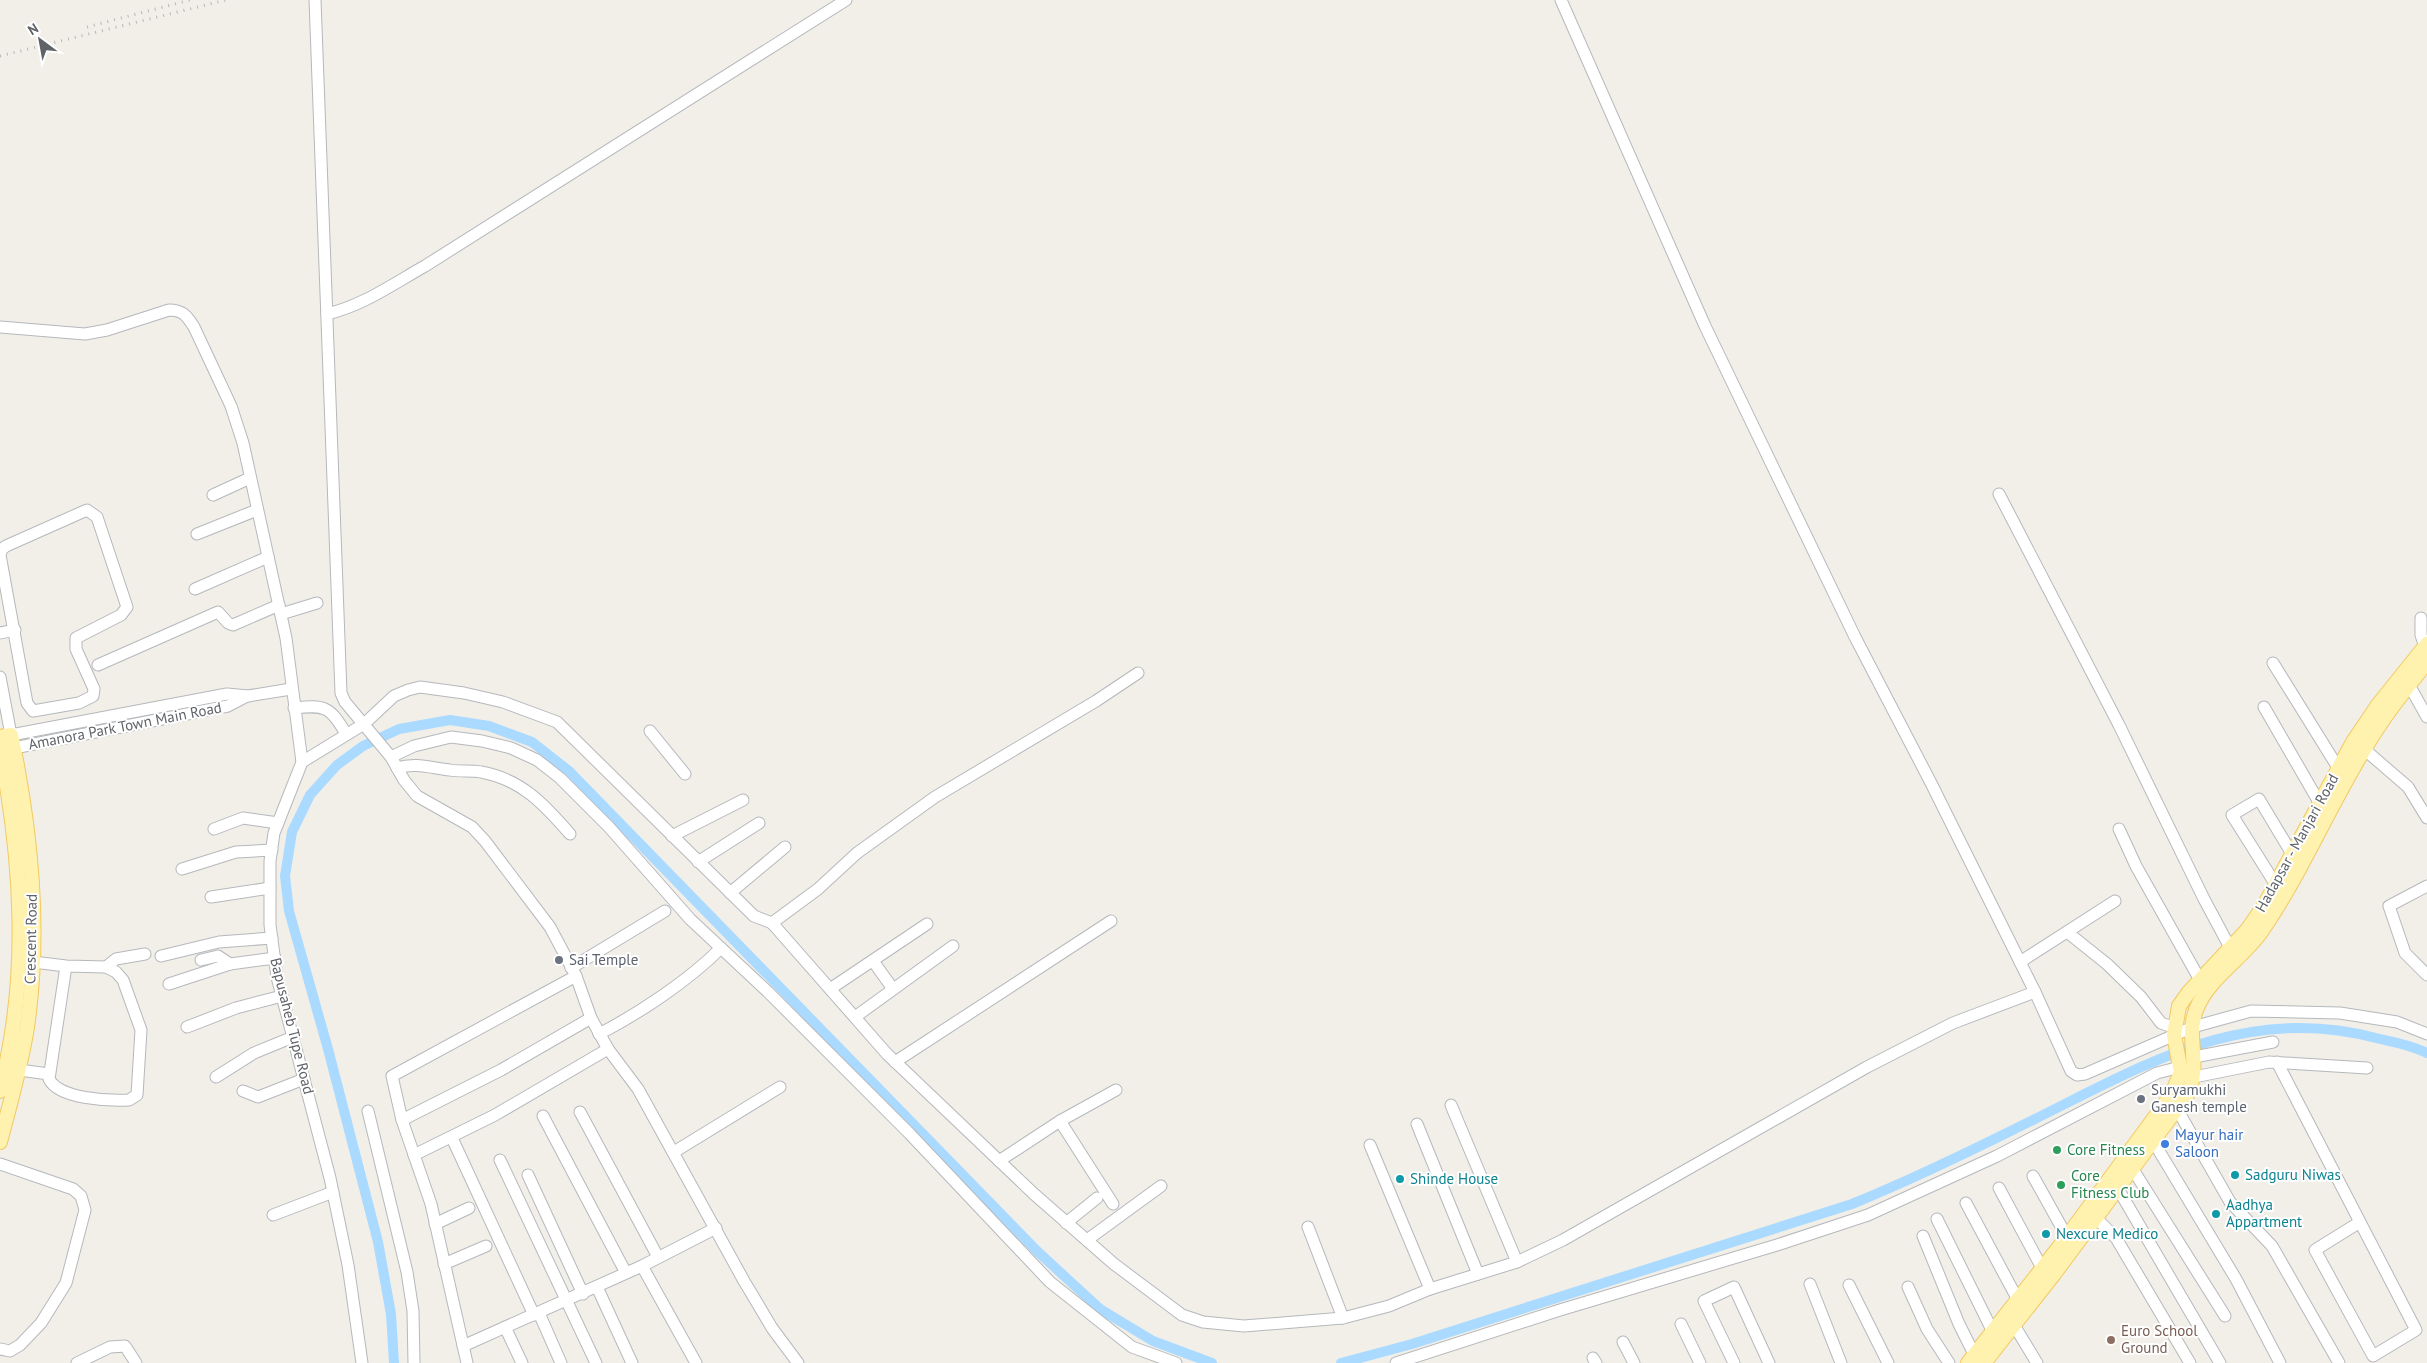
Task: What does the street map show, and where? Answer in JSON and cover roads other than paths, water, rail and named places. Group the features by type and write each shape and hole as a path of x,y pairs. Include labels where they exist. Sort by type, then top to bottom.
{"main road":[{"name":"Hadapsar - Manjari Road","path":"2174,1035 2179,1006 2200,980 2260,934 2328,815 2342,774 2378,706 2426,648"},
{"name":"Hadapsar - Manjari Road","path":"2192,1032 2195,1012 2203,996 2265,904 2319,803 2364,749 2386,715 2427,662"},
{"name":"Crescent Road","path":"0,1142 27,1027 26,962 4,745"},
{"name":"Crescent Road","path":"0,1092 26,962"},
{"path":"1982,1360 1993,1332 2018,1300 2047,1273 2067,1237 2093,1209 2118,1188 2187,1095 2194,1077 2192,1032"},
{"path":"1982,1360 2014,1325 2047,1273 2172,1094 2179,1081 2179,1063 2174,1035"}],"street":[{"path":"315,0 341,693 345,702 392,757 397,768 417,796 472,827 485,840 550,927 574,972 591,1018 608,1049 638,1089 763,1312 798,1363"},
{"path":"327,314 336,313 369,298 425,266 846,0"},
{"path":"1561,0 1705,326 1855,637 1931,783 2035,992 2068,1067 2077,1075 2085,1074 2174,1035 2192,1032 2251,1011 2340,1013 2397,1022 2427,1034"},
{"name":"Bapusaheb Tupe Road","path":"0,327 85,334 107,330 169,310 178,310 186,315 194,327 231,406 243,443 286,638 291,689 302,762 278,823 272,850 270,888 274,958 282,996 333,1192 348,1266 362,1363"},
{"path":"213,495 250,478"},
{"path":"1999,494 2119,725 2233,954"},
{"path":"87,510 92,512 97,517 128,603 126,611 121,615 76,638 76,649 94,690 93,696 79,703 45,710 36,711 29,708 15,630 1,562 2,549 81,511 87,510"},
{"path":"197,534 257,510"},
{"path":"195,589 268,557"},
{"path":"98,665 218,612 228,623 233,625 280,610 317,604"},
{"path":"2421,618 2426,648"},
{"path":"0,633 15,630"},
{"path":"2273,663 2342,774"},
{"path":"772,923 818,889 857,852 935,797 1096,701 1138,673"},
{"path":"0,677 4,745"},
{"path":"2409,685 2427,717"},
{"path":"302,762 364,724 394,696 420,687 464,693 503,702 557,722 576,738 754,916 772,923 895,1062 1000,1161 1114,1264 1182,1315 1204,1322 1244,1326 1343,1318 1389,1306 1430,1289 1517,1262 1564,1240 1867,1067 1953,1023 2035,992"},
{"name":"Amanora Park Town Main Road","path":"4,745 154,708 227,694 248,696 291,689"},
{"name":"Amanora Park Town Main Road","path":"4,745 228,706 248,696"},
{"path":"294,708 315,706 330,710 346,734"},
{"path":"2264,707 2319,803 2328,815"},
{"path":"154,708 156,720"},
{"path":"650,731 685,774"},
{"path":"392,757 414,746 451,737 482,741 511,748 537,760 560,778 609,827 690,919 768,992 895,1119 1050,1282 1132,1347 1176,1363"},
{"path":"2364,749 2408,787 2427,818"},
{"path":"397,768 418,764 451,771 479,772 509,779 534,796 570,834"},
{"path":"2276,885 2232,815 2259,799 2292,854"},
{"path":"672,836 743,800"},
{"path":"214,829 244,818 278,823"},
{"path":"698,862 759,823"},
{"path":"2119,829 2136,866 2200,980"},
{"path":"730,893 785,847"},
{"path":"182,869 236,852 272,850"},
{"path":"2427,886 2389,906 2405,953 2427,975"},
{"path":"212,897 270,888"},
{"path":"2020,962 2115,901"},
{"path":"467,1363 435,1224 402,1120 392,1076 574,972 665,911"},
{"path":"895,1062 1111,921"},
{"path":"830,989 927,924"},
{"path":"2067,932 2107,964 2141,997 2161,1023 2174,1035"},
{"path":"161,956 219,942 272,938"},
{"path":"854,1017 953,946"},
{"path":"600,1034 622,1022 685,980 721,948"},
{"path":"106,966 116,959 145,954"},
{"path":"201,960 218,956 230,964"},
{"path":"169,984 230,964 274,958"},
{"path":"873,961 893,989"},
{"path":"26,962 66,966 106,966 116,972 123,980 141,1030 137,1095 129,1100 121,1101 79,1096 58,1091 52,1086 49,1079 66,966"},
{"path":"187,1027 236,1008 282,996"},
{"path":"402,1120 501,1070 591,1018"},
{"path":"216,1076 254,1053 293,1037"},
{"path":"2194,1057 2274,1042"},
{"path":"414,1155 452,1138 532,1095 608,1049"},
{"path":"2194,1077 2277,1062 2367,1068"},
{"path":"2277,1062 2360,1222 2416,1330 2373,1356 2315,1250 2360,1222"},
{"path":"1396,1363 1560,1310 1777,1245 1868,1215 1997,1156 2179,1063"},
{"path":"18,1070 50,1074"},
{"path":"243,1091 258,1097 304,1080"},
{"path":"674,1152 780,1087"},
{"path":"1000,1161 1060,1121 1116,1090"},
{"path":"1451,1106 1517,1262"},
{"path":"2177,1109 2230,1202 2272,1246 2339,1363"},
{"path":"368,1111 407,1272 413,1311 414,1363"},
{"path":"580,1112 658,1257"},
{"path":"543,1116 626,1273"},
{"path":"1060,1121 1113,1204"},
{"path":"1417,1124 1478,1274"},
{"path":"452,1138 560,1363"},
{"path":"2153,1141 2236,1279 2280,1363"},
{"path":"1370,1144 1430,1289"},
{"path":"500,1160 596,1363"},
{"path":"0,1164 73,1189 81,1196 85,1210 66,1283 41,1323 20,1346 10,1351 0,1349"},
{"path":"2132,1168 2225,1316"},
{"path":"528,1175 582,1294"},
{"path":"2033,1176 2067,1237"},
{"path":"1087,1240 1161,1186"},
{"path":"1999,1188 2047,1273"},
{"path":"2118,1188 2220,1363"},
{"path":"273,1215 333,1192"},
{"path":"1066,1222 1097,1198"},
{"path":"1966,1203 2018,1300"},
{"path":"435,1224 469,1208"},
{"path":"2093,1209 2117,1234 2116,1238 2190,1363"},
{"path":"1937,1219 1993,1332"},
{"path":"1308,1227 1343,1318"},
{"path":"463,1346 582,1294 716,1228"},
{"path":"1923,1236 1959,1324 1982,1360"},
{"path":"444,1264 486,1246"},
{"path":"642,1266 696,1363"},
{"path":"1810,1284 1841,1363"},
{"path":"1849,1285 1888,1363"},
{"path":"597,1287 632,1363"},
{"path":"1734,1363 1704,1301 1734,1287 1769,1363"},
{"path":"1908,1287 1927,1329 1949,1363"},
{"path":"1681,1324 1700,1363"},
{"path":"2014,1325 2037,1363"},
{"path":"505,1327 522,1363"},
{"path":"1623,1342 1634,1363"},
{"path":"77,1363 110,1347 125,1346 136,1363"}],"waterway":[{"path":"394,1363 391,1314 378,1242 328,1049 289,911 285,876 292,832 310,795 337,765 363,746 399,729 450,720 489,726 532,742 569,771 1037,1251 1100,1309 1153,1341 1212,1363"},
{"path":"1341,1363 1412,1344 1852,1204 1943,1164 2157,1060 2198,1045 2240,1034 2283,1028 2329,1029 2396,1042 2427,1053"}],"railway":[{"path":"87,27 190,0"},
{"path":"0,56 226,0"}],"place":[{"name":"Sai Temple","path":"559,960"},
{"name":"Suryamukhi Ganesh temple","path":"2141,1099"},
{"name":"Mayur hair Saloon","path":"2165,1144"},
{"name":"Core Fitness","path":"2057,1150"},
{"name":"Sadguru Niwas","path":"2235,1175"},
{"name":"Shinde House","path":"1400,1179"},
{"name":"Core Fitness Club","path":"2061,1185"},
{"name":"Aadhya Appartment","path":"2216,1214"},
{"name":"Nexcure Medico","path":"2046,1234"},
{"name":"Euro School Ground","path":"2111,1340"}]}
